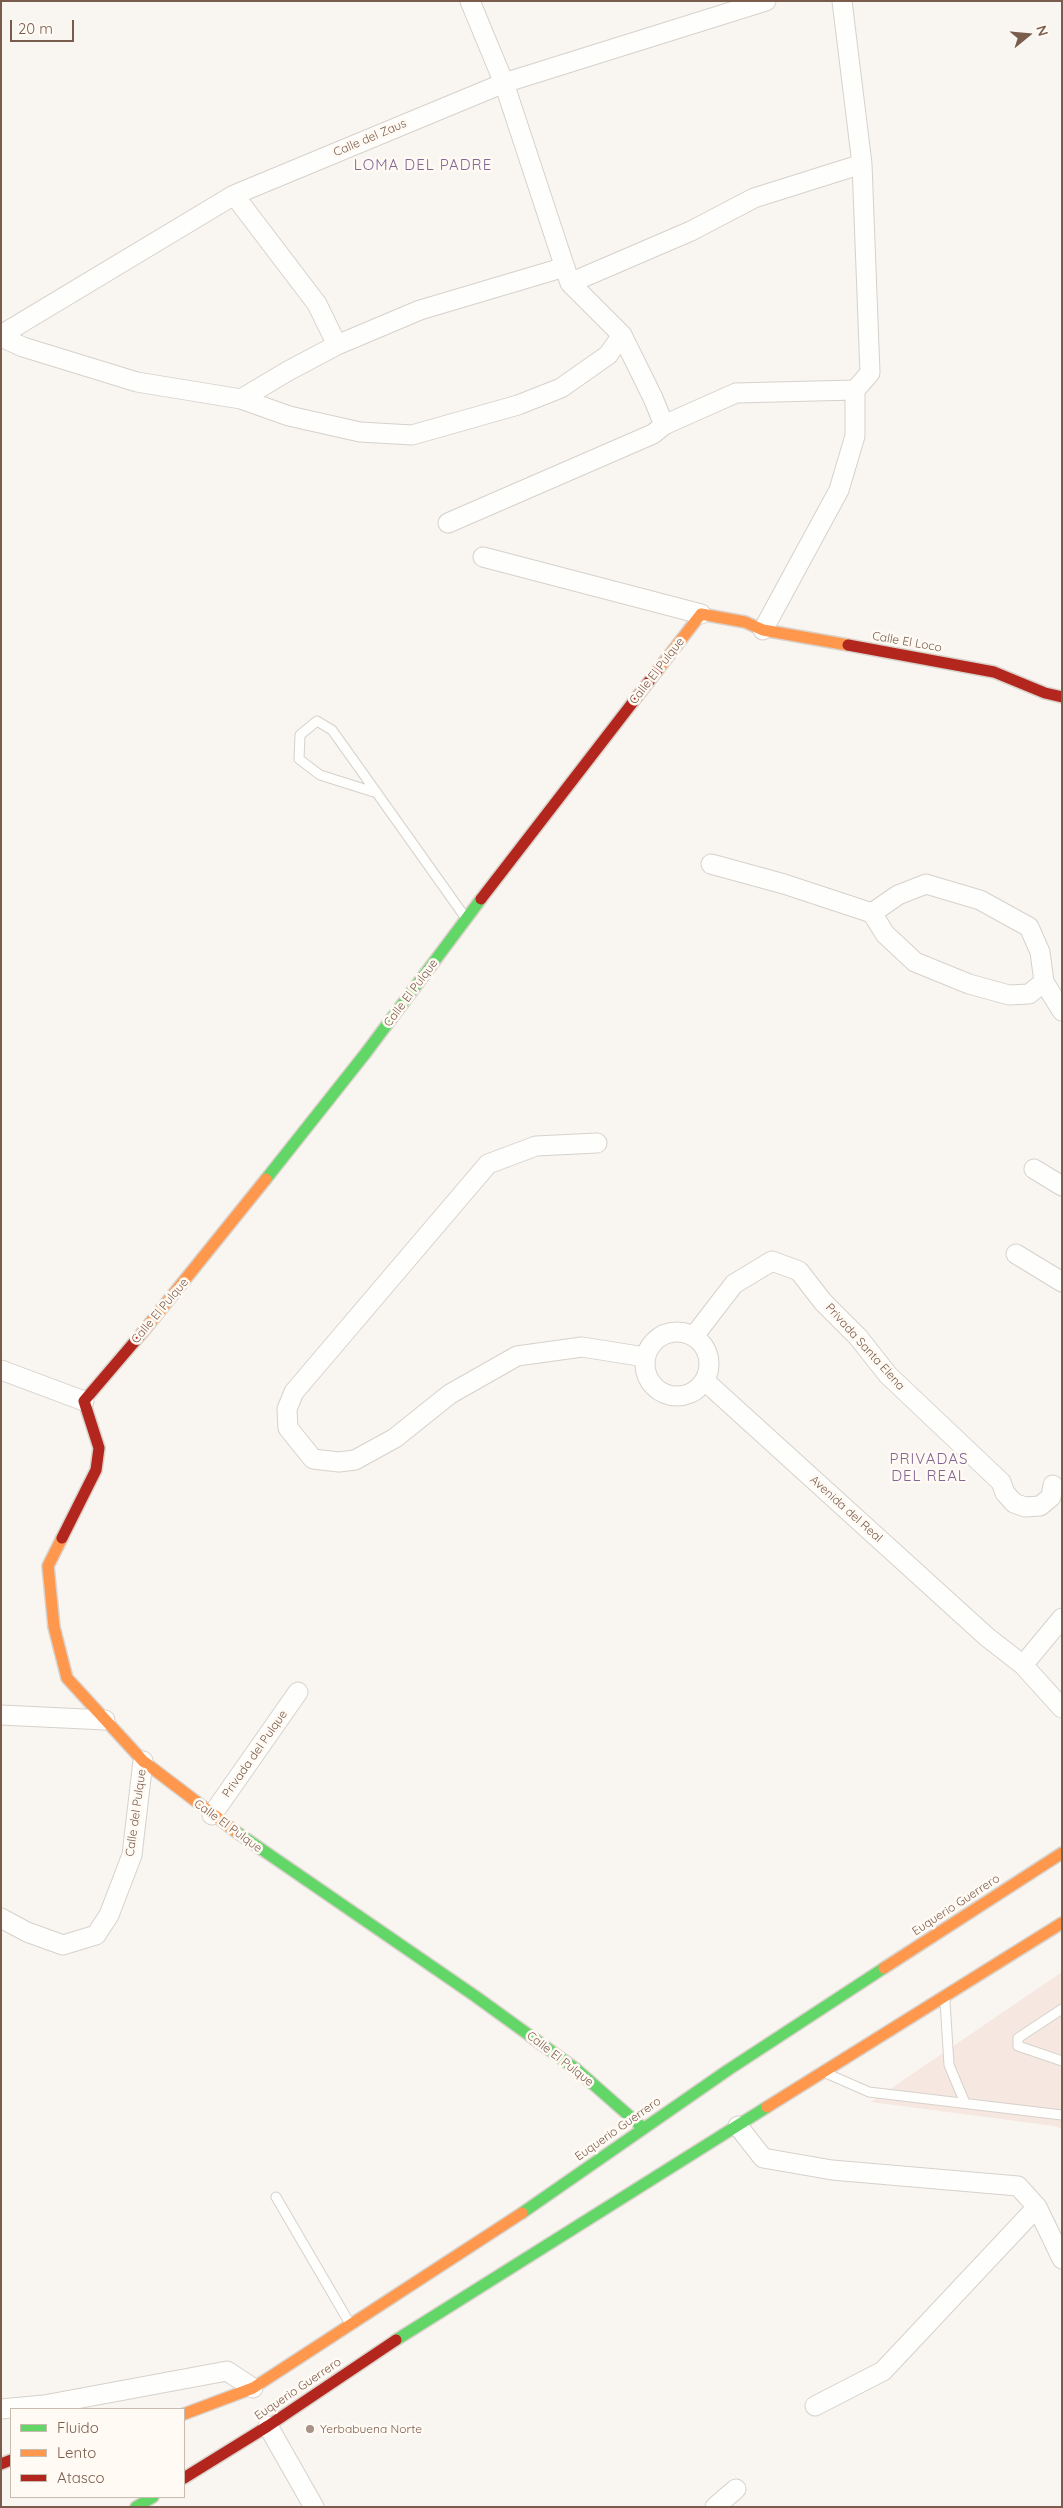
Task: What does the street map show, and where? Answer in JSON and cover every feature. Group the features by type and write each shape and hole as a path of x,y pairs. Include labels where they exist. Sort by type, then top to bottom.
{"street":[{"path":"470,1 504,83 567,275 622,335 664,425"},
{"name":"Calle del Zaus","path":"1,336 234,195 504,83 766,1"},
{"path":"763,630 839,490 855,436 856,390 870,374 862,164 842,1"},
{"path":"241,399 337,345 420,310 567,275 691,231 754,198 862,164"},
{"path":"234,195 317,304 337,345"},
{"path":"1,336 23,347 137,382 241,399 289,416 360,432 412,435 518,406 561,388 608,355 622,335"},
{"path":"448,523 653,434 664,425 736,393 856,390"},
{"path":"483,557 701,614"},
{"name":"Calle El Loco","path":"701,614 746,622 763,630 994,672 1045,693 1062,697"},
{"name":"Calle El Pulque","path":"643,2128 576,2069 475,1996 212,1815 143,1761 67,1678 54,1627 48,1566 96,1470 99,1448 84,1401 193,1271 365,1054 701,614"},
{"path":"711,864 784,884 872,914 885,934 916,962 969,984 1008,995 1029,994 1044,982"},
{"path":"872,914 898,895 926,884 980,900 1029,927 1040,952 1044,982 1062,1011"},
{"path":"597,1143 536,1146 488,1164 294,1392 287,1409 288,1428 313,1459 339,1462 355,1460 395,1438 450,1394 517,1356 582,1347 645,1357"},
{"path":"1034,1169 1062,1186"},
{"path":"1016,1254 1062,1282"},
{"name":"Privada Santa Elena","path":"694,1336 734,1284 742,1279 772,1261 799,1272 823,1302 858,1337 888,1375 1001,1482 1005,1493 1014,1503 1025,1507 1040,1506 1051,1497 1053,1486"},
{"path":"679,1331 694,1336 705,1348 710,1364 705,1380 692,1393 674,1397 657,1390 646,1375 645,1357 652,1343 664,1334 679,1331"},
{"path":"1,1370 84,1401"},
{"name":"Avenida del Real","path":"705,1380 987,1637 1023,1665 1062,1708"},
{"path":"1023,1665 1062,1618"},
{"name":"Privada del Pulque","path":"212,1815 298,1692"},
{"path":"1,1715 105,1720"},
{"name":"Calle del Pulque","path":"1,1918 27,1932 64,1945 96,1936 109,1915 132,1855 143,1761"},
{"name":"Euquerio Guerrero","path":"185,2414 253,2388 278,2369 490,2235 643,2128 1062,1853"},
{"name":"Euquerio Guerrero","path":"185,2477 268,2426 414,2328 1062,1923"},
{"path":"738,2126 763,2158 832,2170 1018,2186 1037,2207 1062,2259"},
{"path":"815,2406 883,2371 1037,2207"},
{"path":"1,2409 44,2404 226,2371 253,2388"},
{"path":"268,2426 314,2507"},
{"path":"715,2507 736,2489"},
{"path":"136,2507 151,2498"}],"lane":[{"path":"377,793 320,775 299,759 300,734 317,721 332,730 377,793 466,920"},
{"path":"944,1996 949,2064 964,2104"},
{"path":"1062,2009 1018,2038 1018,2046 1062,2061"},
{"path":"823,2072 869,2092 1062,2115"},
{"path":"276,2197 350,2323"}],"shaded area":[{"path":"1062,1972 1062,2129 1054,2126 871,2102"}],"traffic: fast":[{"path":"266,1179 365,1054 481,899"},
{"path":"235,1831 475,1996 576,2069 643,2128"},
{"path":"522,2213 728,2070 884,1968"},
{"path":"396,2340 767,2107"},
{"path":"136,2507 151,2498"}],"traffic: slow":[{"path":"657,671 701,614 745,622 763,630 848,645"},
{"path":"142,1333 266,1179"},
{"path":"62,1538 48,1566 54,1627 67,1678 143,1761 235,1831"},
{"path":"884,1968 1062,1853"},
{"path":"767,2107 1062,1923"},
{"path":"185,2414 253,2388 522,2213"}],"traffic: jam":[{"path":"848,645 994,672 1045,693 1062,697"},
{"path":"481,899 657,671"},
{"path":"62,1538 96,1470 99,1448 84,1401 142,1333"},
{"path":"185,2477 268,2426 396,2340"},
{"path":"1,2464 10,2460"}],"place":[{"name":"Yerbabuena Norte","path":"310,2429"}],"district":[{"name":"LOMA DEL PADRE","path":"423,165"},
{"name":"PRIVADAS DEL REAL","path":"929,1468"}]}
